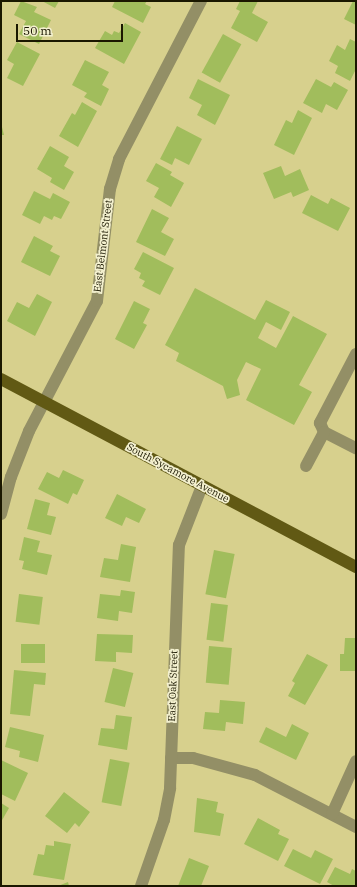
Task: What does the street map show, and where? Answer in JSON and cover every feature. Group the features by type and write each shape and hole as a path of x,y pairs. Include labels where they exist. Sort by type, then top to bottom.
{"main road":[{"name":"South Sycamore Avenue","path":"1,379 202,486 355,565"}],"street":[{"name":"East Belmont Street","path":"1,514 11,477 30,431 97,301 110,189 119,159 201,1"},
{"path":"356,354 320,423 324,432 356,448"},
{"path":"306,466 324,432"},
{"name":"East Oak Street","path":"141,886 164,820 170,788 179,545 202,486"},
{"path":"171,758 199,759 255,775 356,827"},
{"path":"332,814 356,761"}],"building":[{"path":"21,1 37,7 34,12 51,20 39,44 19,34 26,21 14,15"},
{"path":"42,1 59,1 55,8"},
{"path":"115,1 147,1 145,4 151,7 143,23 112,7"},
{"path":"240,1 258,1 252,13 268,22 257,42 231,28 240,11 236,9"},
{"path":"353,1 356,1 356,25 344,19"},
{"path":"125,23 141,32 124,64 95,48 105,31 112,35 114,31 119,33"},
{"path":"223,34 241,44 220,83 202,72"},
{"path":"350,39 356,42 356,69 350,81 335,73 338,66 329,61 337,45 345,50"},
{"path":"17,42 40,54 23,86 7,78 14,64 7,60"},
{"path":"85,60 109,72 102,85 109,89 101,106 84,97 87,93 72,85"},
{"path":"198,79 230,95 215,125 197,115 202,105 189,98"},
{"path":"316,79 331,87 334,82 348,90 337,110 326,104 322,113 303,103"},
{"path":"82,102 97,111 78,147 59,136 72,113 75,115"},
{"path":"298,110 312,118 294,155 274,145 286,120 292,123"},
{"path":"1,123 4,135 1,135"},
{"path":"177,126 202,139 189,165 175,158 172,165 160,159"},
{"path":"50,146 69,157 64,166 74,172 64,190 50,182 52,178 37,169"},
{"path":"156,163 172,172 170,175 184,183 171,207 154,197 159,188 146,181"},
{"path":"281,166 285,176 300,169 309,190 293,197 291,192 274,199 263,173"},
{"path":"34,191 50,199 53,193 70,202 61,219 54,216 52,220 44,216 40,224 22,215"},
{"path":"311,195 328,204 331,198 350,208 338,231 302,213"},
{"path":"152,209 169,218 161,232 174,239 165,256 136,242"},
{"path":"34,236 53,246 50,251 60,256 50,276 21,262"},
{"path":"143,252 174,268 160,295 142,286 145,281 139,278 141,273 134,269"},
{"path":"195,288 255,320 266,300 290,312 281,330 266,322 258,338 276,348 293,316 327,334 299,385 312,392 294,425 246,400 261,369 246,362 237,380 240,395 227,399 223,386 176,361 179,353 165,345"},
{"path":"37,294 52,302 35,336 7,321 17,302 29,308"},
{"path":"134,301 150,309 143,323 147,325 134,349 115,339"},
{"path":"63,470 84,480 77,495 73,493 68,504 38,489 47,472 59,478"},
{"path":"117,494 146,509 139,523 126,517 122,526 105,518"},
{"path":"35,499 50,503 47,515 56,517 51,535 27,529"},
{"path":"24,537 40,541 37,552 52,555 47,575 22,569 24,561 19,560"},
{"path":"121,544 136,547 130,582 100,577 104,558 118,560"},
{"path":"214,550 235,554 226,598 205,594"},
{"path":"121,590 135,592 132,613 119,611 118,621 97,618 100,594 120,596"},
{"path":"19,594 43,597 39,625 16,622"},
{"path":"211,603 228,605 223,642 206,640"},
{"path":"97,634 133,635 132,653 116,652 116,662 95,661"},
{"path":"345,638 356,638 356,671 340,671 340,654 344,654"},
{"path":"21,644 45,644 45,663 21,663"},
{"path":"209,646 232,648 229,685 206,683"},
{"path":"307,654 328,665 305,705 288,696 295,683 292,681"},
{"path":"113,668 133,673 125,707 105,702"},
{"path":"14,670 46,673 45,685 34,684 30,716 10,714"},
{"path":"220,700 245,702 243,724 226,722 225,731 203,729 205,712 219,713"},
{"path":"116,715 132,717 127,750 98,745 101,728 114,729"},
{"path":"292,724 309,733 296,760 259,742 266,727 286,737"},
{"path":"10,727 44,735 38,762 19,757 20,751 5,747"},
{"path":"110,759 130,763 121,806 102,802"},
{"path":"1,760 28,773 15,801 1,794"},
{"path":"64,792 90,812 79,827 75,823 67,833 45,816"},
{"path":"197,798 218,802 216,812 224,814 220,836 194,832"},
{"path":"1,803 9,808 1,822"},
{"path":"258,818 280,830 278,834 289,839 278,861 244,844"},
{"path":"54,841 71,844 64,880 33,875 38,854 44,855 46,845 54,846"},
{"path":"293,849 311,858 315,850 333,859 320,884 284,866"},
{"path":"189,858 209,866 201,886 178,886"},
{"path":"335,867 350,874 352,869 356,871 356,886 334,886 327,882"},
{"path":"68,882 69,886 58,886"}]}
